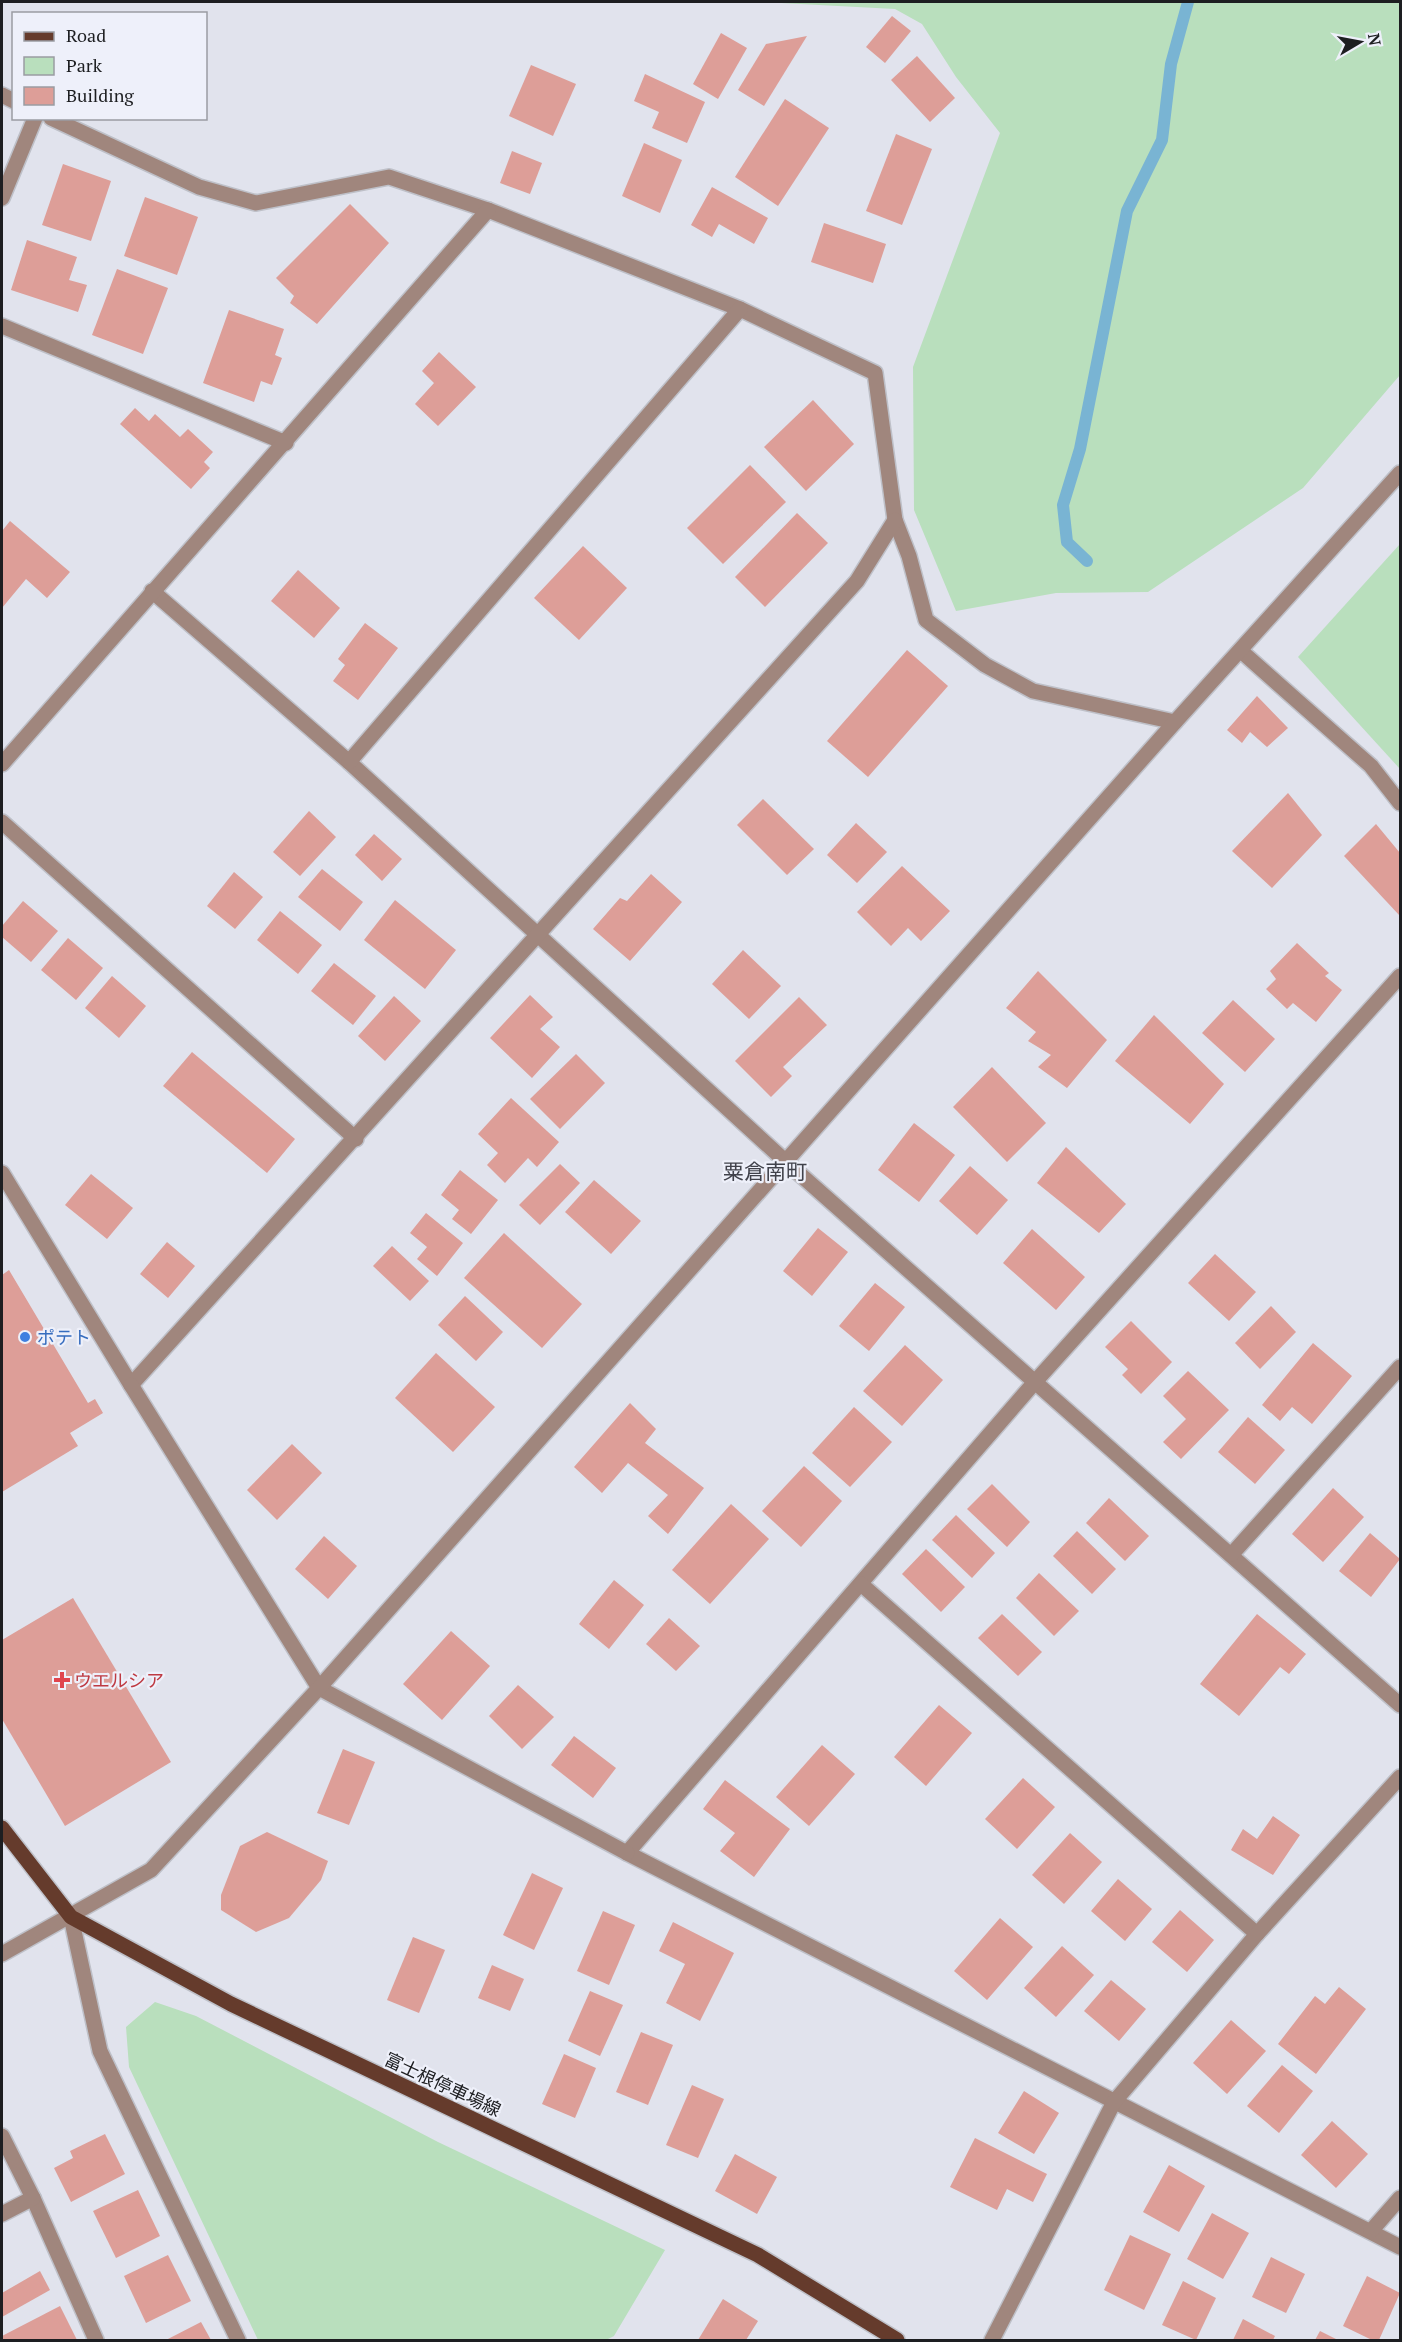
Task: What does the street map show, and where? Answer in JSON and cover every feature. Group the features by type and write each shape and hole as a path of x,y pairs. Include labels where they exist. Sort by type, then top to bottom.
{"main road":[{"name":"富士根停車場線","path":"2,1828 70,1917 231,2004 758,2255 897,2340"}],"street":[{"path":"2,198 34,120"},
{"path":"55,120 199,187 256,204 389,177 488,210 740,309 875,373 895,520 909,556 926,620 985,665 1033,691 1175,722"},
{"path":"2,764 152,591 286,443 488,210"},
{"path":"350,762 740,309"},
{"path":"2,326 286,443"},
{"path":"2,1954 151,1870 319,1688 1175,722 1401,473"},
{"path":"131,1385 356,1139 857,581 895,520"},
{"path":"152,591 350,762 785,1161 1401,1705"},
{"path":"1241,651 1371,766 1401,803"},
{"path":"2,822 356,1139"},
{"path":"627,1853 1034,1383 1401,976"},
{"path":"2,1173 319,1688 627,1853 1401,2247"},
{"path":"1232,1554 1401,1367"},
{"path":"861,1584 1257,1934"},
{"path":"992,2340 1114,2102 1257,1934 1401,1777"},
{"path":"70,1917 100,2051 238,2340"},
{"path":"2,2136 33,2198 96,2340"},
{"path":"2,2214 33,2198"},
{"path":"1371,2231 1401,2198"}],"green space":[{"path":"760,2 1400,2 1400,375 1303,488 1148,592 1056,593 956,611 914,510 913,367 1000,133 956,77 922,24 895,9"},
{"path":"1400,544 1400,769 1298,657"},
{"path":"155,2002 196,2016 438,2142 665,2250 614,2336 606,2340 258,2340 129,2067 126,2027"}],"building":[{"path":"892,16 911,31 885,63 866,47"},
{"path":"721,33 747,48 718,99 693,84"},
{"path":"807,36 764,106 738,90 766,44"},
{"path":"917,56 955,98 930,122 891,80"},
{"path":"531,65 576,84 553,136 509,116"},
{"path":"645,74 705,102 687,143 652,128 659,112 634,101"},
{"path":"785,99 829,128 778,206 735,177"},
{"path":"896,134 932,149 902,225 866,211"},
{"path":"644,143 682,160 660,213 622,196"},
{"path":"512,151 542,163 530,194 500,183"},
{"path":"63,164 111,181 91,241 42,225"},
{"path":"712,187 768,218 754,244 719,224 712,237 691,225"},
{"path":"145,197 198,217 177,275 124,256"},
{"path":"350,204 389,243 317,324 290,303 294,296 276,278"},
{"path":"824,223 886,244 873,283 811,262"},
{"path":"27,240 77,257 69,280 87,285 78,312 11,290"},
{"path":"117,269 168,288 143,354 92,335"},
{"path":"229,310 284,329 275,355 282,358 272,385 261,381 254,402 203,383"},
{"path":"439,352 476,387 438,426 415,404 434,383 422,371"},
{"path":"813,400 854,444 806,491 764,447"},
{"path":"135,408 149,421 155,414 180,437 188,429 213,452 204,462 210,468 191,489 120,424"},
{"path":"750,465 786,502 723,564 687,528"},
{"path":"797,513 828,543 765,607 735,577"},
{"path":"10,521 70,572 47,598 26,579 2,608 2,531"},
{"path":"583,546 627,588 579,640 534,598"},
{"path":"298,570 340,608 314,638 271,601"},
{"path":"365,623 398,648 358,700 333,681 345,665 338,659"},
{"path":"907,650 948,686 868,777 827,741"},
{"path":"1257,696 1288,728 1267,747 1250,732 1242,743 1227,730"},
{"path":"1288,793 1322,835 1272,888 1232,851"},
{"path":"763,799 814,849 787,875 737,825"},
{"path":"309,811 336,837 300,876 273,852"},
{"path":"856,823 887,852 857,883 827,855"},
{"path":"1376,824 1400,853 1400,916 1344,856"},
{"path":"374,834 402,859 382,881 355,855"},
{"path":"902,866 950,911 921,941 908,928 891,946 857,912"},
{"path":"322,869 363,902 340,931 298,897"},
{"path":"234,872 263,897 235,929 207,906"},
{"path":"651,874 682,902 630,961 593,929 620,898 627,901"},
{"path":"395,900 456,950 425,989 364,940"},
{"path":"23,901 58,931 31,962 2,937 2,926"},
{"path":"280,911 322,945 298,974 257,940"},
{"path":"68,938 103,968 76,1000 41,970"},
{"path":"1297,943 1329,973 1325,976 1342,990 1316,1022 1293,1003 1287,1009 1266,989 1276,979 1270,971"},
{"path":"743,950 781,986 749,1019 712,984"},
{"path":"334,963 376,996 353,1025 311,991"},
{"path":"1038,971 1107,1040 1067,1088 1038,1067 1051,1055 1028,1041 1036,1032 1006,1008"},
{"path":"112,976 146,1006 119,1038 85,1008"},
{"path":"530,995 553,1017 540,1029 560,1047 532,1078 490,1038"},
{"path":"394,996 421,1021 385,1061 358,1036"},
{"path":"799,997 827,1025 783,1067 792,1076 771,1097 735,1061"},
{"path":"1233,1000 1275,1039 1245,1072 1202,1033"},
{"path":"1154,1015 1224,1084 1190,1124 1115,1061"},
{"path":"192,1052 295,1139 267,1173 163,1086"},
{"path":"576,1054 605,1083 560,1129 530,1099"},
{"path":"992,1067 1046,1123 1007,1162 953,1107"},
{"path":"511,1098 559,1142 537,1167 528,1158 505,1183 487,1165 498,1153 478,1134"},
{"path":"914,1123 955,1155 919,1202 878,1170"},
{"path":"1066,1147 1126,1204 1099,1233 1037,1183"},
{"path":"560,1164 580,1183 540,1225 519,1205"},
{"path":"970,1166 1008,1200 977,1235 939,1201"},
{"path":"460,1170 498,1200 471,1234 452,1219 459,1210 441,1195"},
{"path":"91,1174 133,1208 107,1239 65,1205"},
{"path":"594,1180 641,1221 611,1254 565,1212"},
{"path":"426,1213 463,1243 437,1276 417,1259 427,1247 410,1233"},
{"path":"818,1228 848,1252 812,1296 783,1271"},
{"path":"1032,1229 1085,1277 1056,1310 1003,1263"},
{"path":"504,1233 582,1304 542,1348 464,1278"},
{"path":"167,1242 195,1266 168,1298 140,1274"},
{"path":"392,1246 429,1281 410,1301 373,1266"},
{"path":"1215,1254 1256,1292 1229,1321 1188,1283"},
{"name":"ポテト","path":"9,1270 88,1403 95,1399 103,1413 70,1433 78,1446 2,1492 2,1275"},
{"path":"875,1283 905,1307 869,1351 839,1326"},
{"path":"465,1296 503,1332 476,1361 438,1325"},
{"path":"1271,1306 1296,1332 1260,1369 1235,1343"},
{"path":"1131,1321 1172,1362 1141,1394 1122,1375 1128,1369 1105,1347"},
{"path":"1313,1343 1352,1376 1312,1424 1292,1407 1280,1421 1262,1405"},
{"path":"905,1345 943,1380 902,1426 863,1391"},
{"path":"436,1353 495,1407 453,1452 395,1398"},
{"path":"1188,1371 1229,1410 1181,1459 1163,1442 1186,1419 1163,1396"},
{"path":"630,1403 656,1429 645,1443 704,1488 668,1534 648,1516 668,1495 628,1463 602,1493 574,1467"},
{"path":"854,1407 892,1442 850,1487 812,1453"},
{"path":"1248,1417 1285,1450 1255,1484 1218,1452"},
{"path":"292,1444 322,1473 277,1520 247,1490"},
{"path":"804,1466 842,1501 801,1547 762,1511"},
{"path":"992,1484 1030,1522 1007,1547 967,1509"},
{"path":"1333,1488 1364,1517 1323,1562 1292,1534"},
{"path":"1109,1498 1149,1536 1125,1561 1086,1523"},
{"path":"731,1504 769,1539 710,1604 672,1570"},
{"path":"956,1515 995,1553 972,1578 932,1540"},
{"path":"1077,1531 1116,1569 1092,1594 1053,1556"},
{"path":"1370,1533 1400,1559 1371,1597 1339,1571"},
{"path":"324,1536 357,1566 328,1599 295,1569"},
{"path":"926,1549 965,1587 941,1612 902,1574"},
{"path":"1039,1573 1079,1611 1054,1636 1016,1598"},
{"path":"614,1580 644,1605 609,1649 579,1624"},
{"name":"ウエルシア","path":"73,1598 171,1762 65,1826 2,1719 2,1640"},
{"path":"1002,1614 1042,1652 1018,1676 978,1638"},
{"path":"1257,1614 1306,1654 1289,1674 1280,1667 1239,1716 1200,1684"},
{"path":"669,1618 700,1646 676,1671 646,1644"},
{"path":"451,1631 490,1666 442,1720 403,1684"},
{"path":"518,1685 554,1717 522,1749 489,1716"},
{"path":"939,1705 972,1733 926,1786 894,1757"},
{"path":"574,1736 616,1768 593,1798 551,1765"},
{"path":"822,1745 855,1774 809,1826 776,1797"},
{"path":"343,1749 375,1762 349,1825 317,1813"},
{"path":"1023,1778 1055,1807 1017,1849 985,1819"},
{"path":"725,1780 790,1829 754,1877 720,1851 735,1833 703,1809"},
{"path":"1273,1816 1300,1835 1273,1875 1231,1850 1243,1829 1257,1839"},
{"path":"267,1832 328,1861 321,1880 289,1918 256,1932 221,1910 221,1895 240,1846"},
{"path":"1070,1833 1102,1862 1064,1904 1032,1875"},
{"path":"532,1873 563,1888 534,1950 503,1935"},
{"path":"1118,1879 1152,1909 1125,1941 1091,1911"},
{"path":"1180,1910 1214,1940 1187,1972 1152,1942"},
{"path":"603,1911 635,1925 609,1985 577,1971"},
{"path":"1000,1918 1033,1947 987,2000 954,1971"},
{"path":"673,1922 734,1953 700,2021 666,2003 685,1964 659,1951"},
{"path":"413,1937 445,1950 419,2013 387,2000"},
{"path":"1062,1946 1094,1975 1056,2017 1024,1988"},
{"path":"492,1965 524,1979 510,2011 478,1998"},
{"path":"1111,1980 1146,2009 1119,2041 1084,2011"},
{"path":"1339,1987 1366,2009 1316,2074 1278,2044 1315,1996 1325,2004"},
{"path":"590,1991 623,2005 600,2056 568,2041"},
{"path":"1231,2020 1266,2051 1227,2094 1193,2063"},
{"path":"641,2032 673,2045 648,2105 616,2092"},
{"path":"564,2054 596,2068 575,2118 542,2104"},
{"path":"1282,2065 1313,2091 1279,2133 1247,2106"},
{"path":"692,2085 724,2099 698,2158 666,2145"},
{"path":"1024,2091 1059,2113 1034,2154 998,2133"},
{"path":"1332,2121 1368,2154 1336,2188 1301,2155"},
{"path":"105,2134 125,2174 71,2202 54,2168 73,2158 70,2151"},
{"path":"975,2138 1047,2174 1033,2202 1007,2189 997,2210 950,2187"},
{"path":"735,2154 777,2177 757,2214 715,2191"},
{"path":"1169,2165 1205,2186 1179,2232 1143,2212"},
{"path":"138,2190 160,2236 116,2258 93,2211"},
{"path":"1212,2213 1249,2233 1223,2279 1187,2259"},
{"path":"1130,2235 1171,2254 1144,2310 1104,2290"},
{"path":"168,2255 191,2301 146,2323 124,2276"},
{"path":"1271,2257 1305,2274 1286,2313 1252,2297"},
{"path":"40,2271 50,2290 2,2317 2,2293"},
{"path":"1367,2276 1400,2293 1379,2340 1372,2340 1343,2326"},
{"path":"1183,2281 1216,2298 1196,2340 1162,2325"},
{"path":"723,2299 758,2321 746,2340 698,2340"},
{"path":"60,2306 77,2340 2,2340 2,2336"},
{"path":"1243,2319 1275,2336 1273,2340 1233,2340"},
{"path":"201,2322 211,2340 166,2340"},
{"path":"1320,2331 1338,2340 1315,2340"}],"waterway":[{"path":"1087,561 1067,542 1063,505 1080,449 1127,211 1162,140 1171,64 1188,2"}],"place":[{"name":"ポテト","path":"25,1337"},
{"name":"ウエルシア","path":"62,1680"}],"district":[{"name":"粟倉南町","path":"765,1171"}]}
